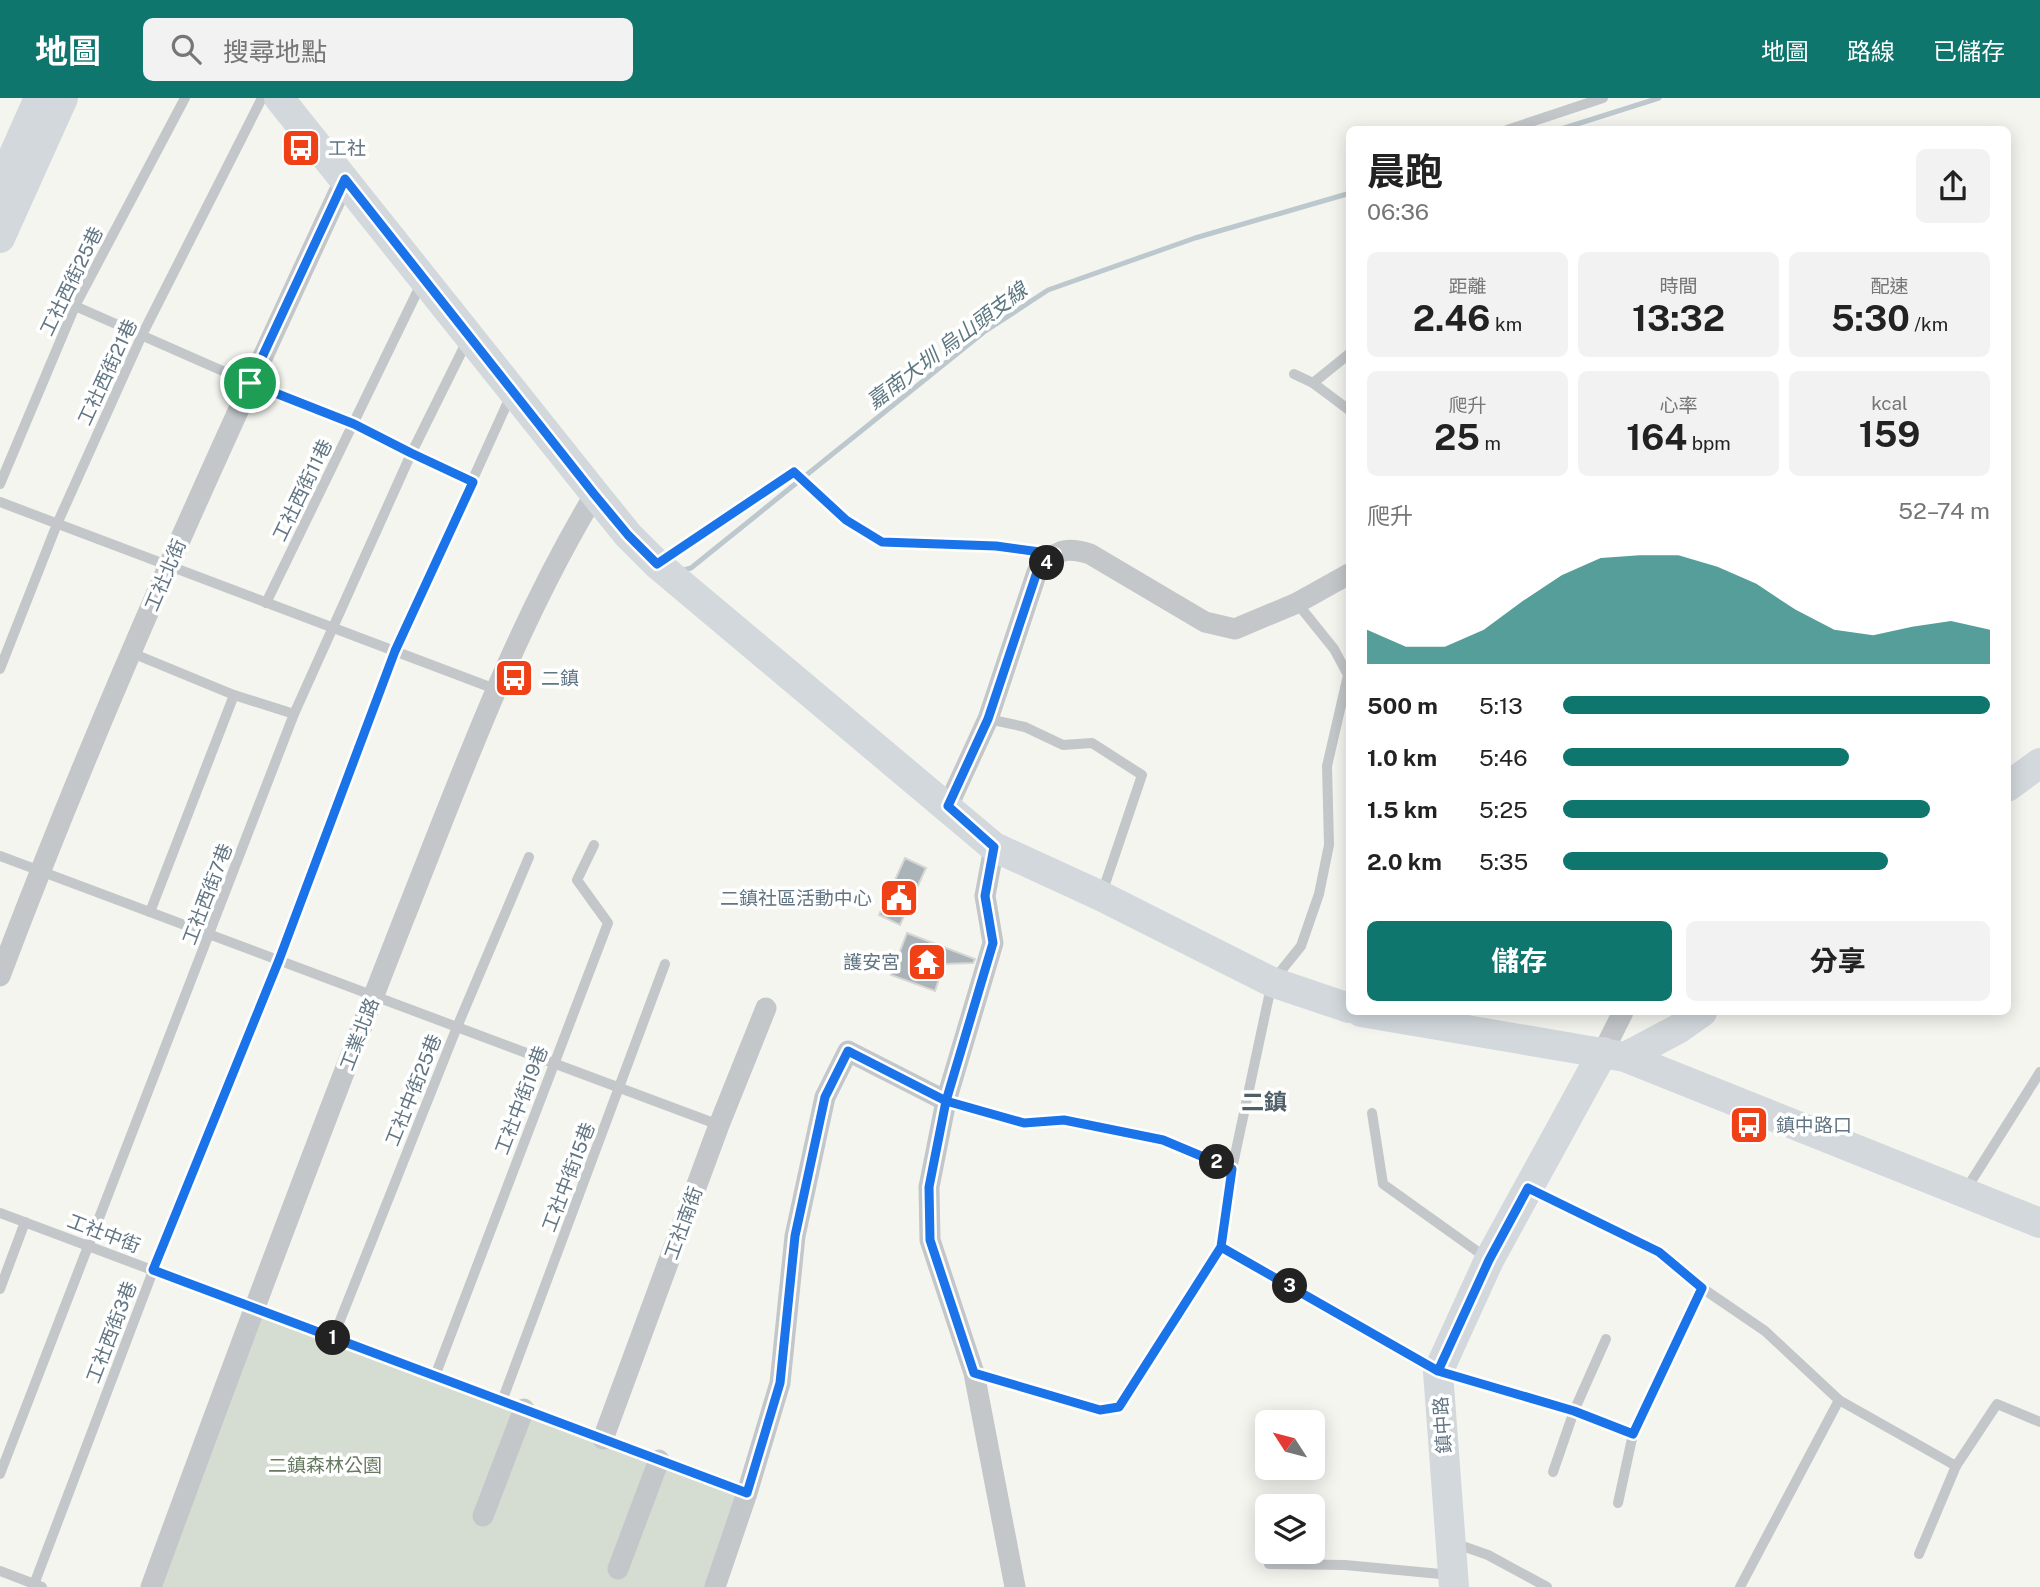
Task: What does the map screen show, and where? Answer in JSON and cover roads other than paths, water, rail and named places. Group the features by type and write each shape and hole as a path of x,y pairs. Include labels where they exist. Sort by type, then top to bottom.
{"street":[{"path":"0,186 39,98"},
{"path":"0,239 64,98"},
{"path":"279,98 594,494 628,535 657,564 994,847 1101,896 1272,982 1346,1007"},
{"name":"工社北街","path":"0,976 40,871 168,566 345,179"},
{"name":"工業北路","path":"151,1587 254,1308 495,689 565,543 594,494"},
{"path":"948,806 988,719 1037,572 1055,554 1071,548 1090,554 1205,622 1235,629 1297,603 1346,576"},
{"path":"2011,784 2040,763"},
{"path":"994,847 985,896 993,943 946,1101 929,1187 930,1240 974,1373 1015,1587"},
{"name":"工社南街","path":"603,1439 719,1125 766,1008"},
{"path":"1379,1015 1614,1055 2040,1223"},
{"path":"1614,1055 1622,1015"},
{"path":"1614,1055 1678,1029 1698,1015"},
{"path":"715,1587 780,1383 795,1236 825,1097 848,1051 946,1101"},
{"name":"鎮中路","path":"1453,1581 1438,1371 1489,1260 1528,1188 1614,1055"},
{"path":"483,1516 524,1409"},
{"path":"618,1569 659,1460"}],"lane":[{"name":"工社西街25巷","path":"0,484 75,306 185,98"},
{"name":"工社西街21巷","path":"0,669 57,523 142,335 262,98"},
{"path":"1519,126 1603,98"},
{"name":"工社西街11巷","path":"266,603 424,278"},
{"path":"75,306 250,383 354,424 473,482"},
{"name":"工社西街7巷","path":"0,1474 294,714 411,453 470,337"},
{"path":"1313,383 1346,356"},
{"path":"1294,374 1313,383 1346,408"},
{"name":"工社西街3巷","path":"36,1586 153,1270 279,960 395,651 512,392"},
{"path":"657,564 794,472 846,520 882,542 996,546 1055,554"},
{"path":"0,502 495,689"},
{"path":"1297,603 1334,649 1346,671"},
{"path":"132,653 234,695 294,714"},
{"path":"974,1373 1100,1410 1119,1407 1221,1247 1232,1169 1272,982 1301,946 1319,894 1329,845 1327,766 1346,684"},
{"path":"150,912 234,695"},
{"path":"988,719 1025,727 1063,745 1092,743 1142,775 1101,896"},
{"name":"工社中街19巷","path":"435,1376 608,923 577,880 594,845"},
{"path":"0,856 719,1125"},
{"name":"工社中街25巷","path":"333,1338 457,1027 529,857"},
{"name":"工社中街15巷","path":"502,1401 666,964"},
{"path":"1964,1194 2040,1072"},
{"path":"946,1101 1024,1123 1064,1120 1163,1140 1232,1169"},
{"path":"1372,1114 1383,1184 1489,1260"},
{"path":"1528,1188 1659,1252 1702,1288 1765,1331 1839,1400 1956,1466"},
{"name":"工社中街","path":"0,1213 747,1493"},
{"path":"0,1289 25,1222"},
{"path":"1221,1247 1438,1371 1574,1411 1633,1434"},
{"path":"1618,1503 1633,1434 1702,1288"},
{"path":"1553,1472 1574,1411 1606,1339"},
{"path":"1740,1587 1839,1400"},
{"path":"1919,1554 1956,1466 1997,1404 2040,1422"},
{"path":"1451,1542 1488,1555 1547,1587"},
{"path":"1325,1564 1345,1564 1453,1581"},
{"path":"0,1571 36,1586"}],"waterway":[{"name":"嘉南大圳 烏山頭支線","path":"1571,126 1659,98"},
{"name":"嘉南大圳 烏山頭支線","path":"684,570 691,568 984,332 1048,290 1195,238 1346,194"}],"place":[{"name":"工社","path":"301,148"},
{"name":"二鎮","path":"514,678"},
{"name":"二鎮社區活動中心","path":"899,898"},
{"name":"護安宮","path":"927,962"},
{"name":"鎮中路口","path":"1749,1125"}],"district":[{"name":"二鎮","path":"1264,1102"}],"park label":[{"name":"二鎮森林公園","path":"325,1465"}]}
